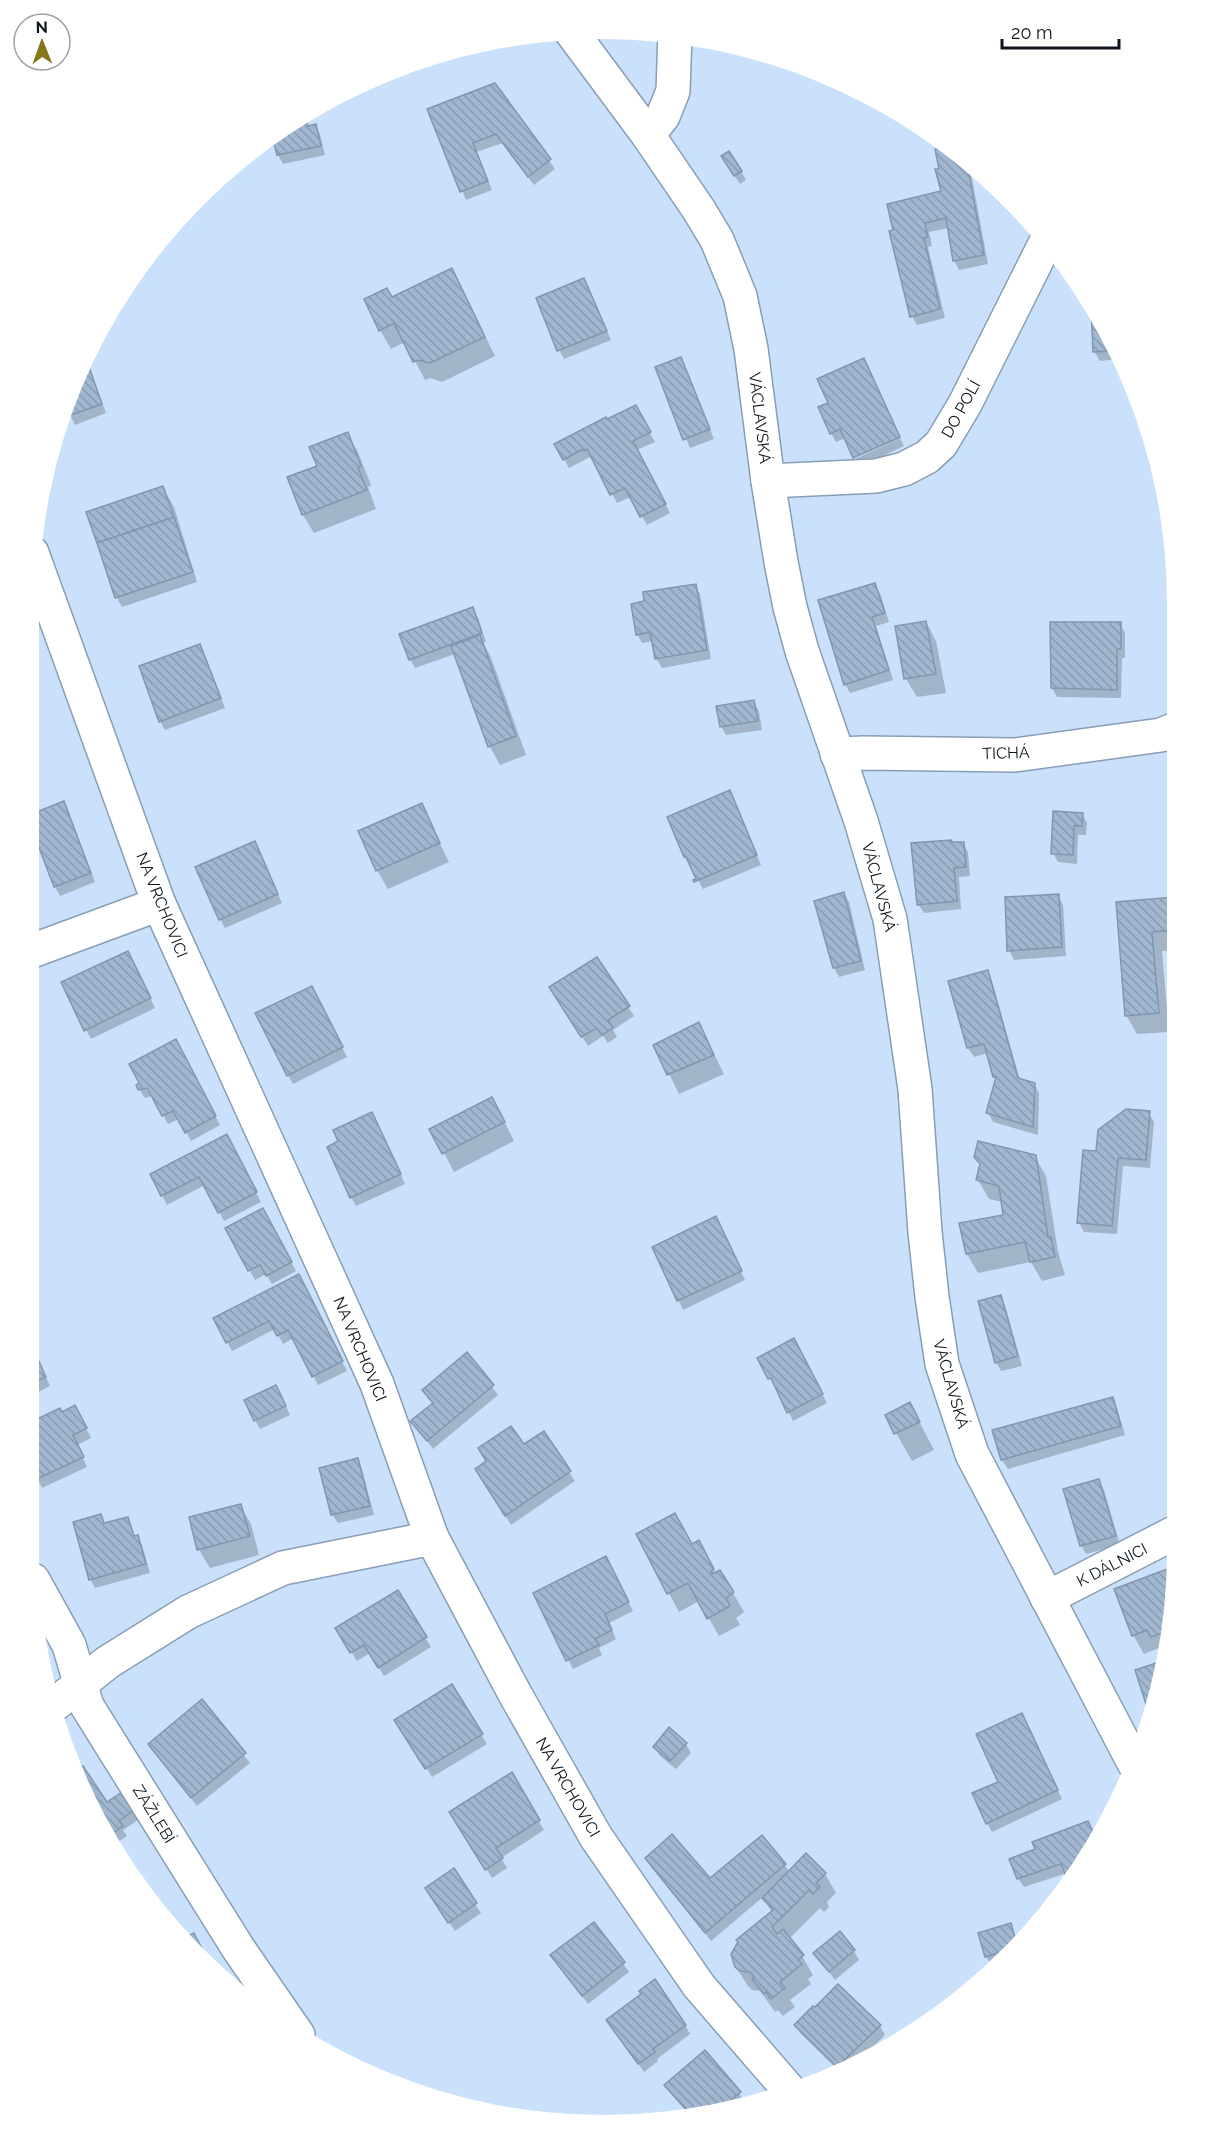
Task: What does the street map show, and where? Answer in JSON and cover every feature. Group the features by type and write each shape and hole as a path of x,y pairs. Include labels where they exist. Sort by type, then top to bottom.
{"street":[{"name":"VÁCLAVSKÁ","path":"577,40 684,185 717,240 740,296 751,349 768,481 790,607 802,651 878,873 890,919 915,1089 926,1243 942,1364 972,1455 1129,1754"},
{"path":"648,135 663,116 673,91 675,44"},
{"name":"DO POLÍ","path":"768,481 876,476 904,469 927,457 941,444 966,404 1042,250"},
{"name":"NA VRCHOVICI","path":"40,574 159,904 377,1384 432,1538 515,1694 596,1837 699,1986 785,2085"},
{"name":"TICHÁ","path":"837,754 1015,755 1167,732"},
{"path":"39,948 159,904"},
{"name":"K DÁLNICI","path":"1047,1598 1167,1537"},
{"path":"59,1701 108,1662 188,1612 283,1568 363,1550 432,1538"},
{"name":"ZÁŽLEBÍ","path":"41,1594 69,1645 87,1707 238,1948 285,2017"}],"building":[{"path":"495,83 551,159 528,177 496,134 473,143 488,181 460,192 427,109"},
{"path":"307,123 308,126 316,124 321,146 277,155 274,145"},
{"path":"935,149 969,174 984,255 953,261 946,218 925,223 928,237 924,238 940,309 910,317 889,231 893,230 887,204 941,191 935,169 939,169"},
{"path":"729,151 742,171 734,176 721,156"},
{"path":"452,268 485,337 430,363 418,360 413,362 394,323 379,331 364,299 387,288 392,297"},
{"path":"584,278 607,331 557,351 536,298"},
{"path":"1092,322 1108,351 1093,352"},
{"path":"681,357 710,429 683,440 655,367"},
{"path":"864,358 900,437 853,458 840,429 830,434 818,407 828,403 817,379"},
{"path":"90,369 102,404 72,415"},
{"path":"636,405 651,432 633,441 666,504 640,517 625,488 610,495 587,449 563,460 554,444 606,417 607,419"},
{"path":"348,432 367,490 302,515 287,477 317,466 309,447"},
{"path":"163,486 174,517 97,543 86,512"},
{"path":"174,517 193,572 115,598 97,543"},
{"path":"875,583 885,613 872,617 889,670 844,685 818,600"},
{"path":"696,584 707,650 655,659 650,632 636,635 631,604 644,601 643,592"},
{"path":"473,607 482,633 409,660 399,634"},
{"path":"926,621 936,674 904,679 895,626"},
{"path":"1050,622 1121,622 1121,649 1117,649 1117,690 1051,688"},
{"path":"480,635 516,736 488,747 451,646"},
{"path":"200,644 221,698 159,722 139,666"},
{"path":"754,700 758,721 720,727 716,706"},
{"path":"730,790 757,855 694,882 693,880 696,879 667,817"},
{"path":"64,801 91,873 54,887 39,847 39,811"},
{"path":"422,803 440,843 376,871 358,831"},
{"path":"1053,811 1083,813 1082,826 1074,826 1073,855 1051,854"},
{"path":"951,840 952,842 964,842 966,867 954,868 957,901 917,905 911,843"},
{"path":"255,841 278,894 219,920 195,867"},
{"path":"844,892 861,961 833,968 814,901"},
{"path":"1059,894 1062,947 1007,951 1005,897"},
{"path":"1167,898 1167,931 1152,932 1159,1013 1125,1016 1116,902"},
{"path":"128,951 151,998 84,1031 61,982"},
{"path":"597,957 630,1006 608,1020 613,1028 602,1035 597,1028 581,1037 549,987"},
{"path":"988,970 1018,1078 1035,1083 1033,1127 986,1113 996,1077 993,1077 984,1044 967,1048 948,981"},
{"path":"312,986 343,1047 287,1076 255,1013"},
{"path":"699,1022 714,1055 667,1075 653,1045"},
{"path":"176,1039 216,1116 185,1133 173,1111 162,1116 147,1088 138,1090 136,1085 139,1083 129,1064"},
{"path":"492,1097 505,1122 442,1154 429,1129"},
{"path":"1126,1109 1150,1111 1146,1160 1118,1158 1112,1226 1077,1223 1083,1150 1096,1151 1098,1130"},
{"path":"372,1112 401,1174 350,1198 327,1147 338,1141 333,1130"},
{"path":"227,1134 257,1192 218,1213 199,1177 161,1196 150,1174"},
{"path":"978,1141 1036,1155 1048,1237 1051,1237 1055,1257 1030,1262 1025,1242 966,1254 959,1223 1003,1215 999,1186 976,1180 980,1164 974,1157"},
{"path":"263,1208 292,1262 266,1276 260,1265 248,1271 225,1228"},
{"path":"716,1216 742,1271 677,1301 652,1247"},
{"path":"299,1274 343,1361 312,1377 288,1330 277,1336 269,1321 226,1343 213,1318"},
{"path":"1001,1295 1018,1356 995,1363 978,1301"},
{"path":"794,1338 823,1394 787,1413 771,1378 768,1379 757,1358"},
{"path":"467,1352 494,1385 427,1441 410,1421 433,1403 422,1390"},
{"path":"39,1361 46,1377 39,1380"},
{"path":"276,1385 286,1406 254,1421 244,1400"},
{"path":"1113,1397 1121,1426 1001,1460 992,1430"},
{"path":"910,1402 920,1422 894,1434 885,1415"},
{"path":"75,1405 87,1428 73,1435 84,1457 39,1478 39,1418 60,1408 62,1412"},
{"path":"511,1426 524,1444 544,1431 571,1471 505,1516 475,1469 486,1461 478,1448"},
{"path":"358,1458 370,1506 331,1515 319,1468"},
{"path":"1099,1479 1116,1536 1080,1546 1063,1489"},
{"path":"241,1504 250,1536 197,1550 189,1517"},
{"path":"675,1513 692,1544 699,1540 714,1569 711,1571 712,1574 720,1570 734,1592 726,1598 730,1606 707,1619 688,1583 667,1594 636,1534"},
{"path":"101,1514 104,1523 128,1517 134,1536 138,1535 146,1564 89,1580 73,1522"},
{"path":"606,1556 629,1602 605,1614 612,1630 595,1639 599,1645 566,1661 533,1593"},
{"path":"1167,1569 1161,1634 1151,1637 1147,1630 1132,1636 1114,1589"},
{"path":"398,1590 427,1637 378,1668 364,1645 350,1653 335,1628"},
{"path":"1156,1663 1146,1704 1135,1670"},
{"path":"452,1684 483,1734 425,1769 394,1720"},
{"path":"202,1699 246,1753 191,1798 148,1744"},
{"path":"1022,1713 1058,1790 986,1824 972,1793 998,1782 976,1734"},
{"path":"669,1727 687,1743 670,1761 653,1747"},
{"path":"82,1767 107,1802 122,1792 134,1810 119,1821 123,1826 115,1832 97,1800"},
{"path":"512,1772 540,1820 496,1848 503,1858 485,1870 449,1812"},
{"path":"1088,1821 1092,1830 1065,1874 1061,1864 1017,1879 1009,1859 1035,1849 1032,1842"},
{"path":"672,1834 710,1878 762,1835 786,1864 705,1933 645,1858"},
{"path":"806,1853 826,1873 816,1883 820,1887 813,1894 809,1890 772,1927 777,1934 783,1929 804,1955 798,1960 802,1964 780,1982 785,1988 771,1999 752,1979 754,1977 750,1972 740,1971 735,1967 731,1954 738,1942 736,1940 773,1910 762,1898"},
{"path":"454,1868 477,1903 448,1923 425,1888"},
{"path":"594,1922 625,1962 582,1996 550,1955"},
{"path":"1011,1923 1015,1936 999,1953 985,1957 978,1933"},
{"path":"840,1931 855,1950 829,1972 813,1953"},
{"path":"194,1933 201,1947 190,1935"},
{"path":"655,1979 686,2025 653,2049 655,2052 638,2064 606,2020 641,1994 639,1991"},
{"path":"838,1984 881,2025 843,2061 835,2065 794,2025 813,2006 815,2007"},
{"path":"705,2050 741,2092 731,2100 685,2109 664,2085"}]}
